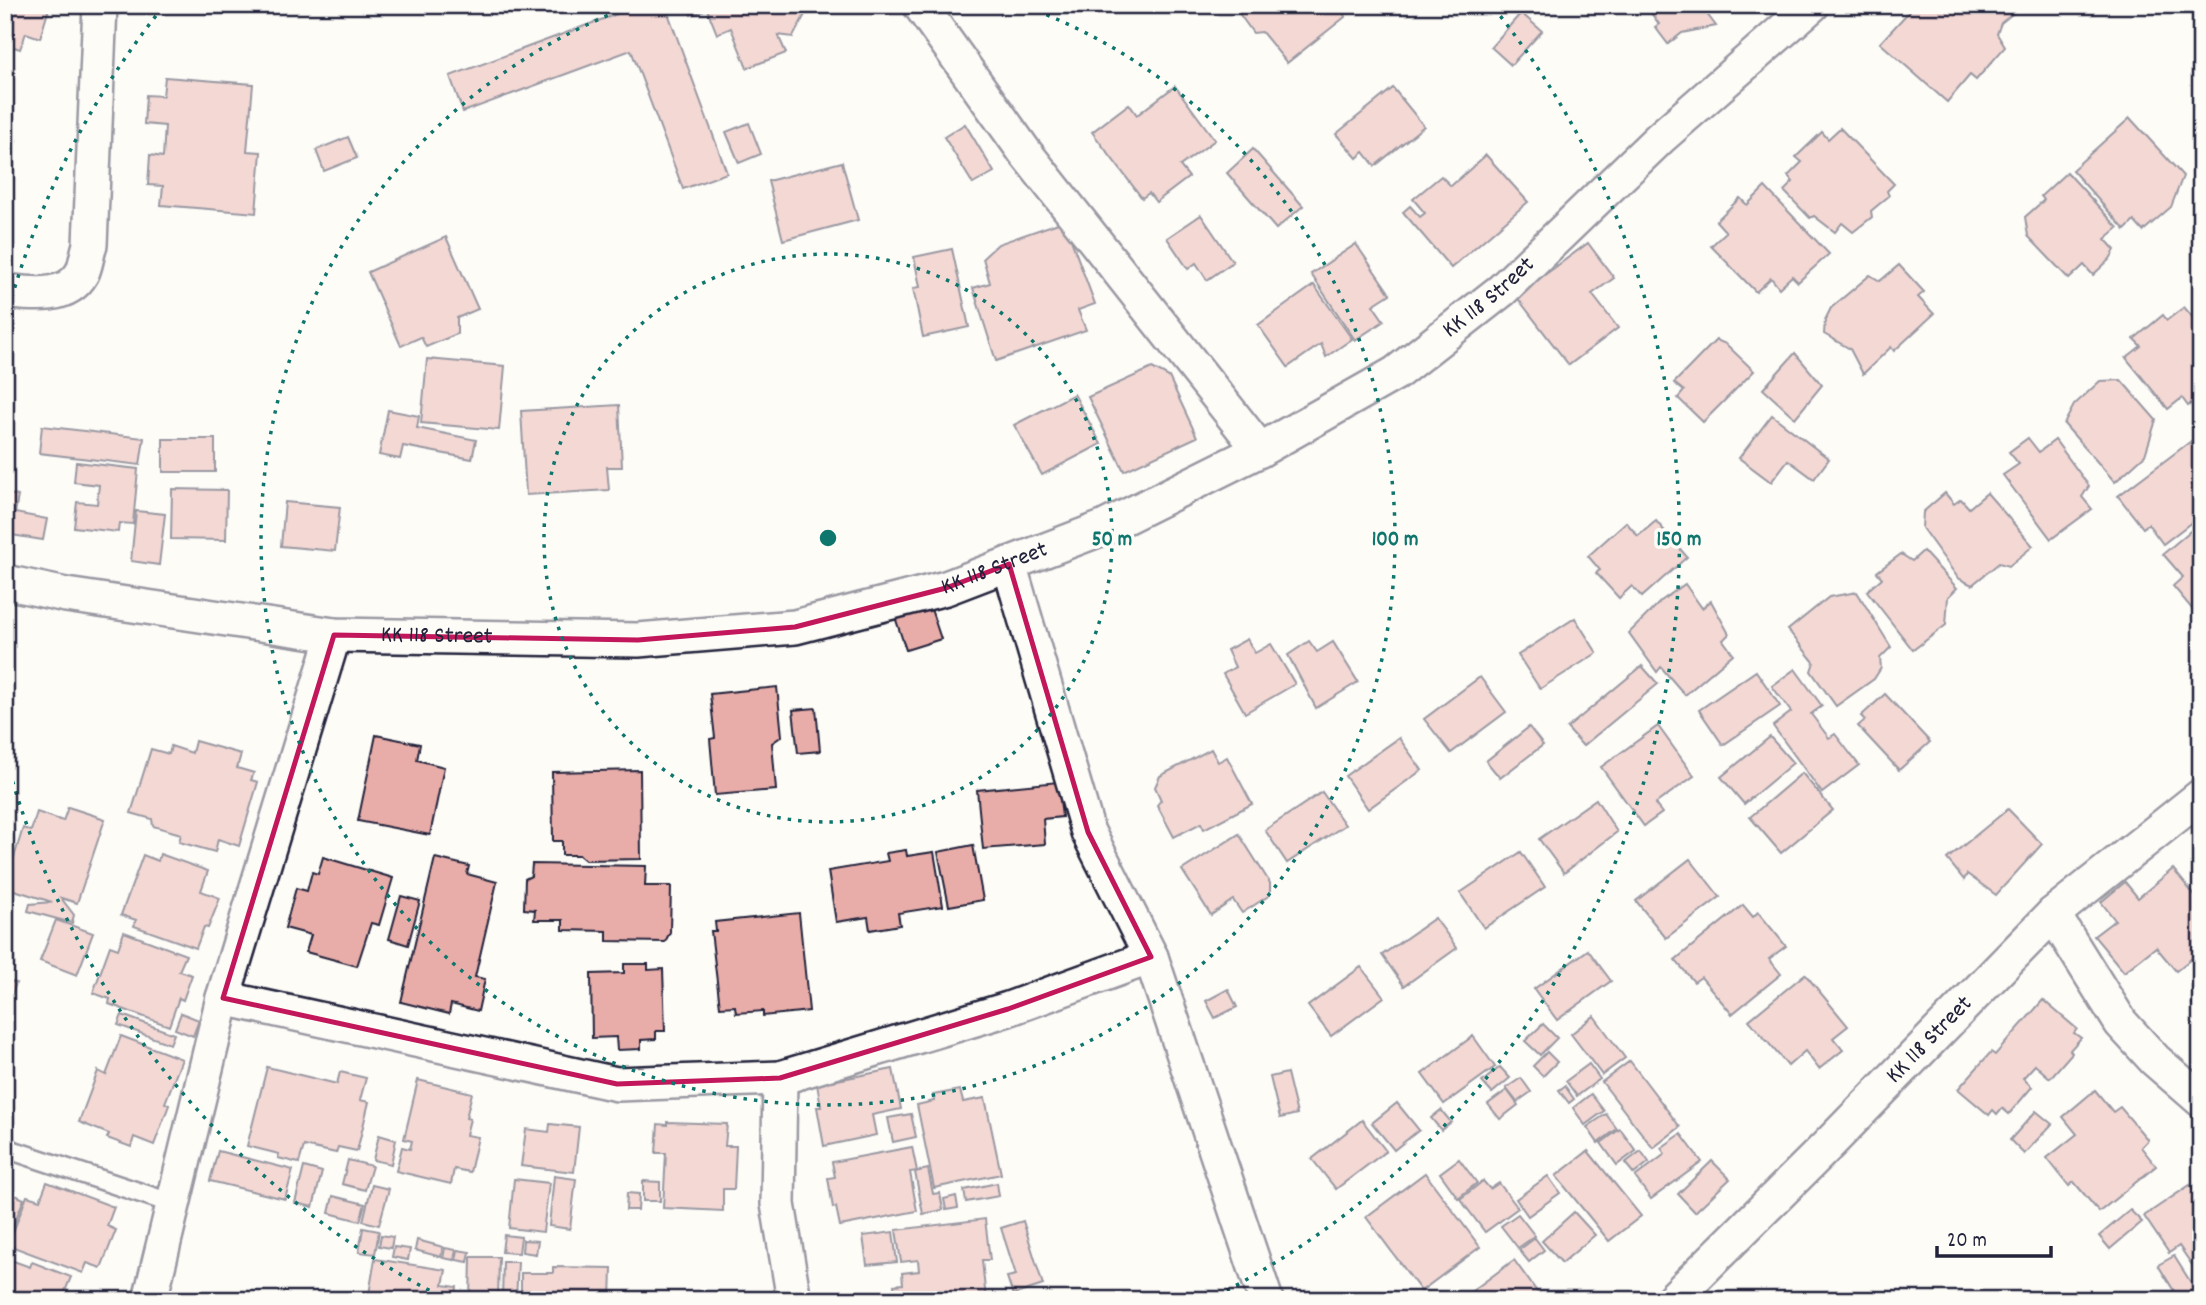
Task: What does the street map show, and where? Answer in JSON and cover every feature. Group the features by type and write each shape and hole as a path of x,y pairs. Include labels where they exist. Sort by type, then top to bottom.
{"street":[{"path":"5,292 34,295 62,291 82,273 90,245 100,5"},
{"path":"919,5 1024,151 1260,450"},
{"name":"KK 118 Street","path":"5,582 66,595 334,635 638,640 795,627 946,588 1103,528 1260,450 1396,373 1502,290 1660,138 1812,5"},
{"path":"1009,564 1088,832 1151,957 1266,1300"},
{"path":"150,1300 223,998 334,635"},
{"name":"KK 118 Street","path":"1672,1300 1827,1146 2053,914 2201,796"},
{"path":"2053,914 2121,1023 2155,1060 2201,1100"},
{"path":"223,998 617,1084 780,1078 1008,1009 1151,957"},
{"path":"780,1078 778,1204 794,1300"}],"lane":[{"path":"5,1148 174,1204"}],"highlighted area":[{"path":"1009,564 1088,832 1151,957 1008,1009 780,1078 617,1084 223,998 334,635 638,640 795,627 946,588"}],"building":[{"path":"5,5 50,5 40,38 26,33 20,49 5,44"},
{"path":"641,5 665,5 727,173 683,189 631,50 463,112 450,76"},
{"path":"687,5 810,5 793,37 778,35 786,53 747,68 731,28 717,34 707,9 691,15"},
{"path":"1233,5 1341,5 1345,17 1287,63 1262,32 1253,33"},
{"path":"1645,5 1700,5 1716,26 1682,33 1668,44 1655,27 1659,24"},
{"path":"1915,5 2022,6 2001,23 1997,34 2005,47 1976,80 1970,75 1947,102 1880,43"},
{"path":"1521,13 1542,31 1511,65 1491,47"},
{"path":"165,77 253,84 247,151 261,152 256,213 161,205 163,186 148,185 150,155 163,157 165,126 144,124 146,95 163,96"},
{"path":"1175,86 1215,140 1180,166 1189,177 1156,202 1149,193 1142,198 1092,132 1129,104 1137,115"},
{"path":"1393,88 1424,126 1375,166 1364,152 1357,158 1336,134"},
{"path":"2130,118 2183,176 2171,207 2143,231 2134,221 2125,230 2072,170"},
{"path":"749,123 761,154 739,163 726,132"},
{"path":"965,124 994,172 973,184 944,137"},
{"path":"1840,128 1894,184 1887,191 1889,196 1871,211 1872,217 1853,232 1842,223 1835,232 1814,216 1810,218 1784,191 1793,182 1788,176 1802,162 1796,157 1822,132 1828,139"},
{"path":"348,137 357,158 324,171 316,150"},
{"path":"5,138 16,140 9,174 5,173"},
{"path":"1253,149 1303,206 1276,229 1227,173"},
{"path":"1486,155 1528,202 1451,268 1403,212 1410,206 1420,217 1425,213 1413,199 1441,176 1451,186"},
{"path":"842,162 858,220 783,240 768,181"},
{"path":"2067,172 2118,228 2105,239 2115,250 2110,259 2093,275 2084,265 2069,279 2028,236 2025,217 2044,200 2041,196"},
{"path":"1765,187 1829,254 1798,282 1792,276 1779,288 1771,278 1756,292 1711,246 1726,232 1716,221 1740,198 1747,205"},
{"path":"1201,215 1233,262 1207,280 1196,263 1188,269 1167,238"},
{"path":"1064,221 1095,304 1078,310 1086,330 996,361 973,288 990,283 983,258 998,244"},
{"path":"446,237 478,309 457,318 457,334 426,347 421,337 401,346 368,272"},
{"path":"1588,243 1614,278 1592,294 1618,328 1569,365 1516,296"},
{"path":"1356,244 1390,294 1373,305 1384,321 1355,340 1311,274"},
{"path":"952,249 969,327 923,337 913,288 920,287 914,257"},
{"path":"1899,265 1924,292 1918,297 1934,314 1894,351 1891,347 1863,374 1850,349 1824,334 1825,320 1831,308 1870,275 1880,281"},
{"path":"1314,285 1352,339 1326,357 1321,344 1288,367 1258,325"},
{"path":"2184,307 2201,327 2201,406 2195,400 2188,406 2182,398 2168,409 2126,358 2141,346 2134,339 2163,315 2167,320"},
{"path":"1716,340 1726,344 1754,371 1703,422 1678,398 1684,391 1674,383"},
{"path":"1795,353 1822,385 1795,418 1763,389"},
{"path":"427,359 505,366 499,430 421,423"},
{"path":"1152,368 1169,377 1197,437 1124,471 1088,397"},
{"path":"2121,380 2156,420 2145,455 2115,482 2064,424 2074,405 2100,381"},
{"path":"1074,394 1101,444 1042,475 1014,425"},
{"path":"619,405 622,467 607,467 609,490 526,495 521,411"},
{"path":"388,410 419,416 417,428 476,440 472,459 403,446 400,459 379,455"},
{"path":"1772,415 1829,459 1814,479 1788,460 1771,482 1739,458"},
{"path":"42,426 144,438 140,465 39,453"},
{"path":"2028,438 2039,452 2055,440 2089,486 2082,497 2092,509 2051,539 2003,475 2019,464 2009,452"},
{"path":"2195,438 2201,445 2201,515 2163,544 2148,524 2143,528 2118,496"},
{"path":"163,439 215,439 215,472 163,472"},
{"path":"76,462 138,469 133,524 119,523 118,532 74,527 77,502 97,504 99,485 74,482"},
{"path":"172,489 227,490 226,540 171,539"},
{"path":"5,493 18,496 15,513 47,519 43,540 5,534"},
{"path":"1945,493 1954,504 1961,499 1969,508 1987,493 2033,546 2009,566 1999,563 1972,585 1958,578 1922,528 1923,512"},
{"path":"285,502 340,507 335,551 281,546"},
{"path":"136,511 165,514 159,565 131,561"},
{"path":"1656,521 1687,557 1642,597 1632,586 1619,598 1596,573 1600,570 1588,556 1626,522 1638,536"},
{"path":"2201,522 2201,612 2197,615 2173,586 2183,577 2163,554"},
{"path":"1923,551 1957,588 1948,597 1946,625 1913,650 1867,591 1882,578 1877,572 1901,554 1912,561"},
{"path":"1685,584 1702,608 1711,601 1729,634 1723,640 1733,654 1685,695 1661,667 1657,672 1629,633 1661,601"},
{"path":"1857,592 1891,647 1880,658 1881,668 1874,679 1836,706 1811,671 1814,662 1788,630 1829,597"},
{"path":"930,606 941,639 906,650 895,617"},
{"path":"1575,618 1597,653 1540,689 1518,655"},
{"path":"1247,639 1255,653 1271,644 1295,684 1245,713 1223,674 1235,667 1227,650"},
{"path":"1309,641 1317,652 1333,642 1358,682 1316,708 1288,655"},
{"path":"1642,666 1658,684 1583,746 1567,728"},
{"path":"1795,669 1822,706 1811,714 1829,738 1835,734 1859,765 1822,793 1773,726 1791,712 1772,686"},
{"path":"1756,671 1780,706 1723,745 1699,710"},
{"path":"1480,677 1506,712 1451,753 1424,719"},
{"path":"777,687 782,736 772,743 776,790 715,795 710,739 715,738 710,694"},
{"path":"1885,694 1930,742 1899,770 1858,726 1865,720 1861,716"},
{"path":"816,708 820,751 798,753 793,710"},
{"path":"1658,726 1694,776 1655,804 1662,813 1644,826 1601,767"},
{"path":"1529,727 1543,745 1500,778 1486,761"},
{"path":"376,735 420,744 417,760 444,767 430,835 358,821"},
{"path":"1770,737 1793,763 1744,804 1721,777"},
{"path":"1399,738 1422,770 1368,809 1345,776"},
{"path":"195,741 241,754 237,768 254,773 251,780 258,782 239,846 218,839 215,852 179,842 181,834 153,826 152,819 131,813 151,749 169,754 171,746 192,753"},
{"path":"1211,749 1218,762 1227,757 1252,804 1204,829 1201,823 1174,837 1157,805 1161,800 1155,787 1160,776"},
{"path":"640,770 641,859 585,860 579,855 562,855 562,841 553,841 552,772"},
{"path":"1802,773 1833,810 1781,853 1750,817"},
{"path":"1058,782 1062,817 1043,819 1045,844 983,849 977,790"},
{"path":"1322,792 1345,825 1287,863 1265,830"},
{"path":"1596,799 1617,832 1564,873 1539,839"},
{"path":"68,807 105,819 77,903 61,898 74,915 72,923 28,911 30,904 52,902 5,887 23,828 31,831 37,812 63,821"},
{"path":"2008,809 2042,844 1996,895 1967,874 1964,880 1947,859"},
{"path":"1239,834 1270,883 1270,895 1242,913 1233,900 1211,915 1182,870"},
{"path":"973,845 983,900 949,906 938,852"},
{"path":"906,850 907,856 934,852 943,906 898,913 900,925 870,930 868,917 836,922 828,871 888,861 886,853"},
{"path":"1521,852 1545,887 1484,928 1460,893"},
{"path":"160,854 208,871 201,891 220,898 208,928 204,927 196,948 134,926 136,920 121,915 143,855 158,861"},
{"path":"323,857 393,878 379,925 371,923 357,966 306,952 311,935 285,928 296,888 307,891 312,872 318,874"},
{"path":"435,858 469,866 467,874 497,882 475,977 485,979 478,1011 451,1004 449,1014 401,1002"},
{"path":"1690,859 1720,897 1666,938 1636,901"},
{"path":"532,864 646,866 645,886 671,886 670,932 665,942 607,941 607,931 563,930 563,920 534,920 535,910 524,909 525,879 531,876"},
{"path":"2173,869 2195,896 2201,892 2201,951 2176,971 2156,947 2124,972 2094,936 2115,920 2101,902 2125,882 2138,898"},
{"path":"401,896 420,901 408,945 389,939"},
{"path":"1743,905 1753,917 1758,912 1786,946 1769,959 1781,974 1732,1014 1701,977 1694,982 1675,960"},
{"path":"799,913 809,1011 763,1016 763,1011 736,1013 735,1006 720,1007 711,931 716,931 715,922"},
{"path":"1435,918 1457,948 1404,986 1382,955"},
{"path":"56,920 93,933 77,975 40,961"},
{"path":"124,932 186,955 179,971 192,975 183,1000 179,998 169,1026 109,1004 110,999 93,993 110,946 118,949"},
{"path":"1588,950 1611,981 1557,1020 1534,989"},
{"path":"624,964 648,964 648,970 663,969 665,1031 656,1031 656,1039 641,1040 641,1049 617,1050 616,1037 592,1038 591,974 624,973"},
{"path":"1361,967 1384,997 1331,1036 1308,1006"},
{"path":"1805,974 1848,1026 1833,1038 1843,1050 1819,1069 1805,1051 1788,1066 1749,1020"},
{"path":"5,979 16,983 5,1013"},
{"path":"1228,989 1237,1007 1215,1018 1206,1001"},
{"path":"2201,997 2201,1015 2192,1004"},
{"path":"2043,1000 2077,1029 2074,1033 2081,1038 2050,1078 2035,1065 2023,1078 2032,1087 2009,1114 2002,1108 1997,1114 1993,1110 1989,1115 1958,1089 1991,1052 1995,1055"},
{"path":"181,1013 199,1020 193,1036 175,1029"},
{"path":"122,1015 174,1034 170,1044 118,1025"},
{"path":"1594,1016 1625,1058 1602,1075 1571,1034"},
{"path":"1543,1024 1557,1038 1540,1055 1525,1041"},
{"path":"121,1036 182,1059 165,1103 169,1105 154,1145 134,1137 131,1147 107,1138 109,1134 79,1122 98,1071 106,1075"},
{"path":"1473,1036 1495,1067 1444,1104 1422,1074"},
{"path":"1547,1052 1557,1062 1543,1076 1533,1066"},
{"path":"1630,1061 1680,1127 1653,1148 1602,1082"},
{"path":"1589,1064 1600,1079 1577,1096 1566,1081"},
{"path":"267,1067 337,1084 340,1072 366,1078 360,1100 369,1102 357,1151 338,1147 336,1153 304,1146 299,1163 278,1158 279,1154 247,1146"},
{"path":"1500,1067 1510,1078 1492,1093 1482,1082"},
{"path":"893,1069 901,1109 872,1115 876,1135 824,1146 817,1107 821,1107 817,1084"},
{"path":"1287,1073 1297,1114 1280,1118 1270,1077"},
{"path":"1521,1078 1531,1092 1517,1102 1506,1088"},
{"path":"418,1080 472,1093 466,1118 470,1119 466,1135 478,1137 470,1172 454,1169 451,1184 396,1171 402,1147 410,1149 412,1141 404,1139"},
{"path":"1565,1086 1574,1099 1569,1103 1559,1090"},
{"path":"960,1090 963,1102 985,1098 1001,1174 934,1188 917,1105 934,1101 933,1095"},
{"path":"1507,1090 1518,1105 1500,1119 1488,1104"},
{"path":"2095,1090 2113,1112 2120,1107 2148,1140 2141,1147 2156,1166 2099,1212 2074,1182 2069,1186 2047,1158 2077,1134 2063,1117"},
{"path":"1591,1094 1604,1111 1585,1125 1573,1108"},
{"path":"1397,1103 1419,1130 1394,1150 1372,1123"},
{"path":"1441,1110 1451,1122 1441,1130 1431,1118"},
{"path":"2036,1111 2052,1124 2024,1154 2010,1140"},
{"path":"911,1114 916,1137 893,1142 888,1118"},
{"path":"1606,1114 1617,1129 1598,1143 1587,1127"},
{"path":"1362,1120 1386,1151 1336,1189 1312,1159"},
{"path":"667,1122 727,1124 725,1146 736,1146 734,1189 723,1189 723,1211 663,1208 666,1153 656,1153 658,1124 667,1125"},
{"path":"550,1124 579,1127 574,1172 521,1166 526,1129 549,1132"},
{"path":"1620,1129 1636,1151 1617,1165 1601,1143"},
{"path":"1681,1134 1702,1162 1651,1199 1635,1177 1665,1154 1661,1148"},
{"path":"379,1135 396,1140 391,1164 373,1160"},
{"path":"912,1147 917,1171 910,1172 917,1211 840,1226 836,1207 833,1208 828,1178 835,1177 832,1162"},
{"path":"218,1151 293,1170 285,1199 210,1181"},
{"path":"1588,1151 1641,1216 1609,1241 1556,1176"},
{"path":"1641,1151 1649,1162 1634,1174 1625,1163"},
{"path":"1459,1159 1477,1183 1458,1198 1440,1173"},
{"path":"348,1160 372,1166 365,1190 342,1184"},
{"path":"1712,1161 1730,1179 1695,1212 1678,1194"},
{"path":"304,1167 322,1172 313,1207 295,1203"},
{"path":"928,1169 933,1194 940,1193 943,1210 923,1214 915,1172"},
{"path":"1425,1173 1480,1247 1421,1291 1366,1217"},
{"path":"554,1176 576,1179 570,1229 549,1226"},
{"path":"1548,1176 1560,1193 1528,1216 1516,1199"},
{"path":"514,1179 549,1183 543,1232 509,1228"},
{"path":"643,1181 660,1182 660,1201 643,1201"},
{"path":"1483,1181 1490,1189 1499,1183 1518,1208 1485,1232 1460,1199"},
{"path":"47,1182 114,1207 107,1226 116,1230 101,1268 87,1263 83,1273 8,1245 27,1196 40,1200"},
{"path":"997,1183 999,1196 966,1202 964,1190"},
{"path":"372,1185 389,1189 379,1225 363,1221"},
{"path":"2190,1185 2194,1191 2201,1186 2201,1278 2179,1246 2169,1253 2144,1216"},
{"path":"627,1193 639,1194 638,1210 626,1210"},
{"path":"13,1194 24,1199 9,1236 5,1234 5,1212"},
{"path":"333,1196 365,1204 360,1221 329,1213"},
{"path":"956,1196 958,1208 946,1210 944,1199"},
{"path":"2130,1210 2142,1222 2110,1249 2099,1236"},
{"path":"1574,1212 1595,1235 1562,1263 1542,1241"},
{"path":"1518,1214 1535,1236 1518,1248 1501,1226"},
{"path":"985,1219 990,1260 982,1260 986,1300 896,1300 894,1285 903,1284 902,1273 919,1271 918,1260 901,1262 896,1230"},
{"path":"1023,1221 1043,1285 1013,1295 1007,1277 1016,1275 1001,1228"},
{"path":"363,1228 379,1231 375,1254 359,1252"},
{"path":"893,1232 897,1262 867,1265 863,1236"},
{"path":"381,1235 393,1237 391,1248 379,1246"},
{"path":"504,1235 521,1237 519,1253 502,1252"},
{"path":"1535,1238 1544,1250 1529,1262 1519,1250"},
{"path":"417,1240 443,1247 441,1257 415,1250"},
{"path":"523,1240 538,1241 536,1254 522,1252"},
{"path":"394,1247 410,1249 408,1260 392,1257"},
{"path":"445,1248 456,1250 454,1260 443,1258"},
{"path":"458,1250 470,1252 468,1262 456,1260"},
{"path":"2174,1256 2195,1289 2179,1299 2158,1265"},
{"path":"471,1257 499,1257 498,1300 470,1300"},
{"path":"5,1258 30,1267 32,1262 71,1277 63,1296 73,1300 5,1300"},
{"path":"375,1259 446,1270 443,1285 457,1287 455,1300 368,1300"},
{"path":"1514,1260 1543,1300 1460,1300"},
{"path":"503,1262 518,1262 516,1300 502,1300"},
{"path":"553,1267 612,1268 611,1300 521,1300 521,1273 553,1273"}]}
